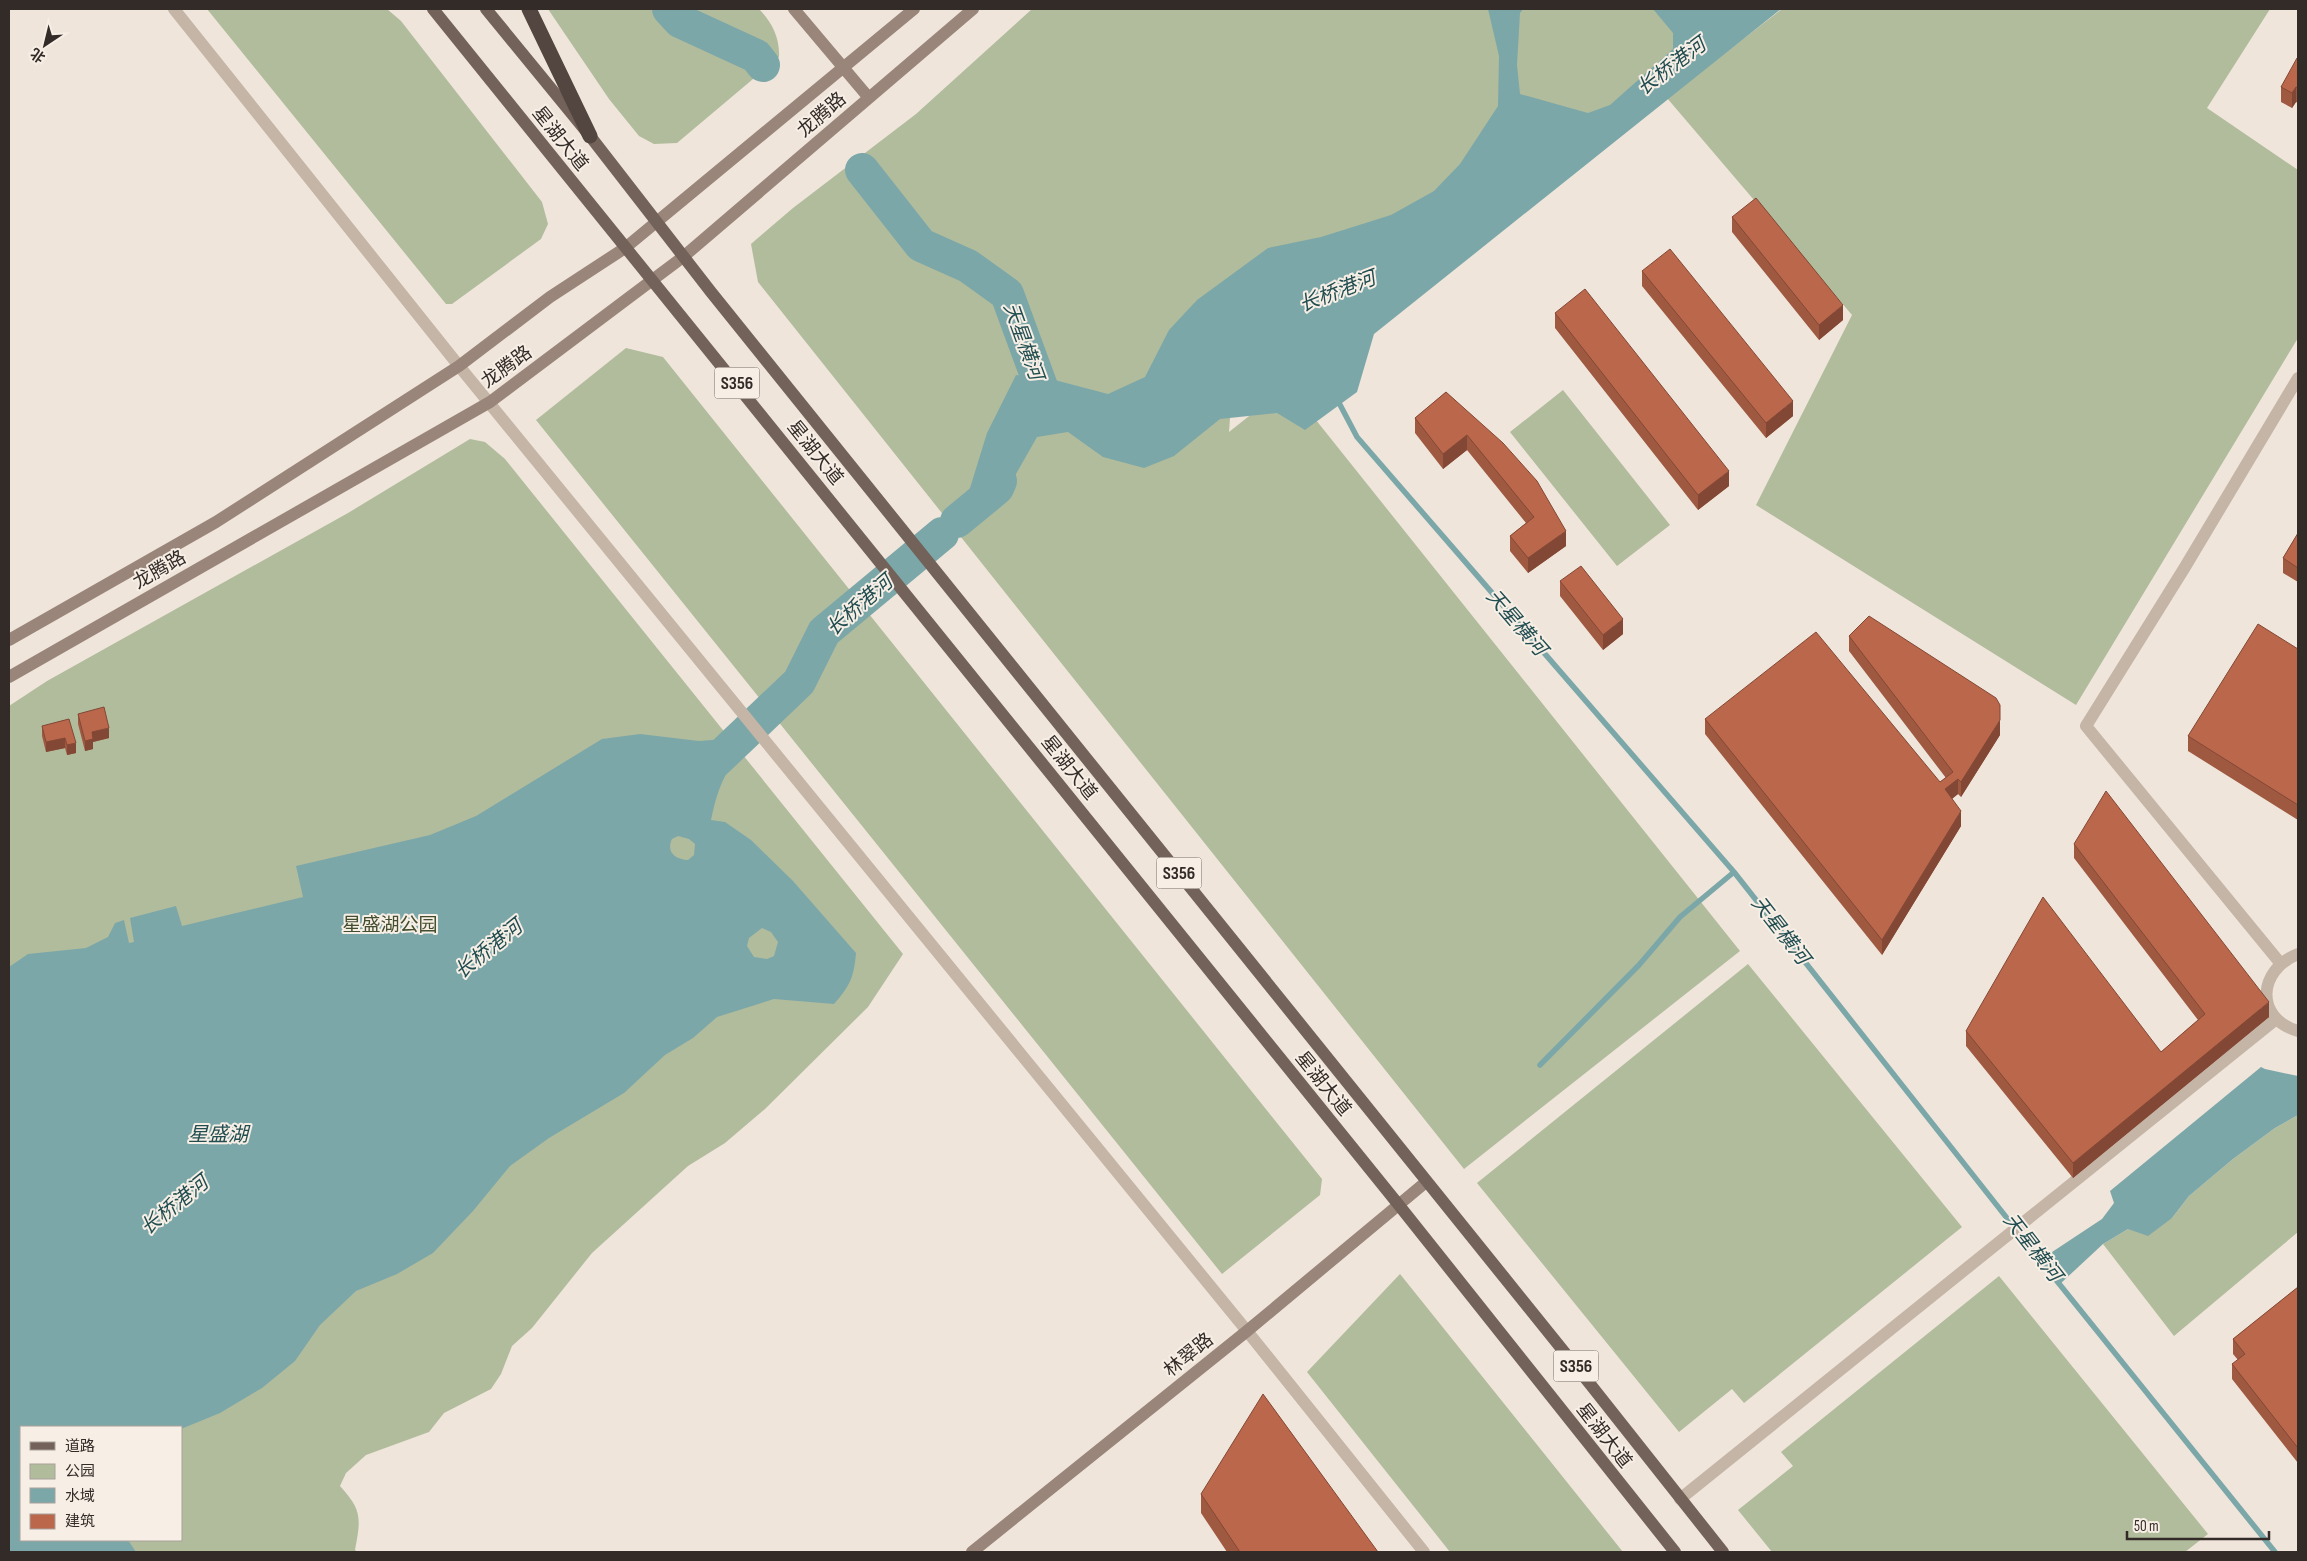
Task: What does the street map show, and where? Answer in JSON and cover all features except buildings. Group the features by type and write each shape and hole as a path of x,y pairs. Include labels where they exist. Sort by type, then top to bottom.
{"highway":[{"path":"529,9 590,136"}],"main road":[{"name":"星湖大道","path":"433,9 904,590 1675,1552"},
{"name":"星湖大道","path":"486,9 590,136 683,257 930,565 1590,1384 1722,1552"},
{"path":"794,9 869,98"},
{"name":"龙腾路","path":"9,640 216,522 459,366 550,297 625,248 914,9"},
{"name":"龙腾路","path":"9,677 490,402 654,281 973,9"},
{"name":"林翠路","path":"972,1552 1247,1330 1426,1182"}],"street":[{"path":"174,9 459,366 1247,1330 1424,1552"},
{"path":"2281,964 2086,726 2186,567 2298,378"},
{"path":"2298,954 2281,964 2274,971 2266,999 2275,1020 2284,1026 2298,1031"},
{"path":"1680,1500 2275,1020"}],"green space":[{"path":"207,9 387,9 401,21 542,202 548,224 541,239 452,304 446,304"},
{"path":"548,9 759,9 768,19 777,37 779,57 677,143 654,144 639,136 609,99"},
{"path":"1032,9 1746,9 1654,79 1235,349 1229,432 1288,385 1740,951 1464,1169 758,282 751,244 793,208 916,114"},
{"path":"1782,9 2270,9 2207,108 2298,170 2298,338 2076,705 1756,505 1852,315 1667,98"},
{"path":"626,348 663,357 1322,1179 1320,1195 1222,1274 536,420"},
{"path":"1563,390 1670,525 1617,566 1510,432"},
{"name":"星盛湖公园","path":"470,439 485,442 505,459 903,954 868,1007 765,1109 725,1143 688,1166 592,1253 532,1328 512,1346 501,1374 491,1389 444,1413 429,1432 366,1455 346,1473 340,1486 356,1508 358,1515 359,1522 355,1550 358,1552 9,1552 9,706 47,681 348,513"},
{"path":"1748,964 1962,1227 1744,1403 1732,1389 1679,1432 1477,1183"},
{"path":"2298,1115 2298,1232 2174,1336 2103,1244 2128,1229 2172,1218 2189,1196 2233,1159 2275,1128"},
{"path":"1400,1274 1623,1552 1450,1552 1307,1372"},
{"path":"1999,1276 2208,1534 2185,1552 1772,1552 1738,1510 1793,1466 1781,1452"}],"water":[{"path":"1488,9 1523,9 1520,13 1517,65 1520,94 1588,113 1610,105 1673,49 1673,33 1653,9 1781,9 1374,334 1357,392 1305,430 1277,413 1220,419 1174,456 1144,468 1103,457 1068,432 1037,437 1004,495 967,525 966,501 987,433 1016,375 1051,379 1108,394 1145,377 1169,330 1197,300 1268,248 1321,237 1391,215 1434,191 1460,164 1498,106 1499,56"},
{"name":"星盛湖","path":"640,734 699,741 725,739 738,755 728,770 721,786 711,820 725,822 751,840 793,881 856,953 850,981 834,1004 774,999 717,1017 693,1038 665,1055 624,1093 549,1138 510,1166 473,1211 433,1253 397,1274 356,1291 320,1325 295,1361 262,1388 220,1413 182,1429 182,1426 20,1426 20,1541 129,1541 136,1552 9,1552 9,967 28,954 86,948 108,937 115,923 124,920 129,943 134,942 130,918 176,906 182,926 303,897 296,866 430,835 476,816 602,739","holes":["678,836 689,839 695,844 694,855 688,860 673,854 670,848 672,839","762,928 771,932 778,942 774,956 767,959 754,957 747,946 749,938"]},
{"path":"2261,1067 2298,1076 2298,1115 2275,1128 2233,1159 2189,1196 2172,1218 2148,1236 2128,1229 2103,1244 2060,1284 2040,1260 2102,1219 2114,1203 2110,1191"}],"waterway":[{"name":"天星横河","path":"669,9 680,21 756,56 763,65"},
{"name":"天星横河","path":"862,170 921,245 968,266 1007,294 1047,403"},
{"name":"天星横河","path":"1337,399 1357,437 1734,872 2040,1260 2275,1552"},
{"name":"长桥港河","path":"957,521 997,488 1000,481"},
{"name":"长桥港河","path":"697,779 799,682 824,632 942,534"},
{"path":"1540,1065 1639,965 1680,917 1734,872"}]}
